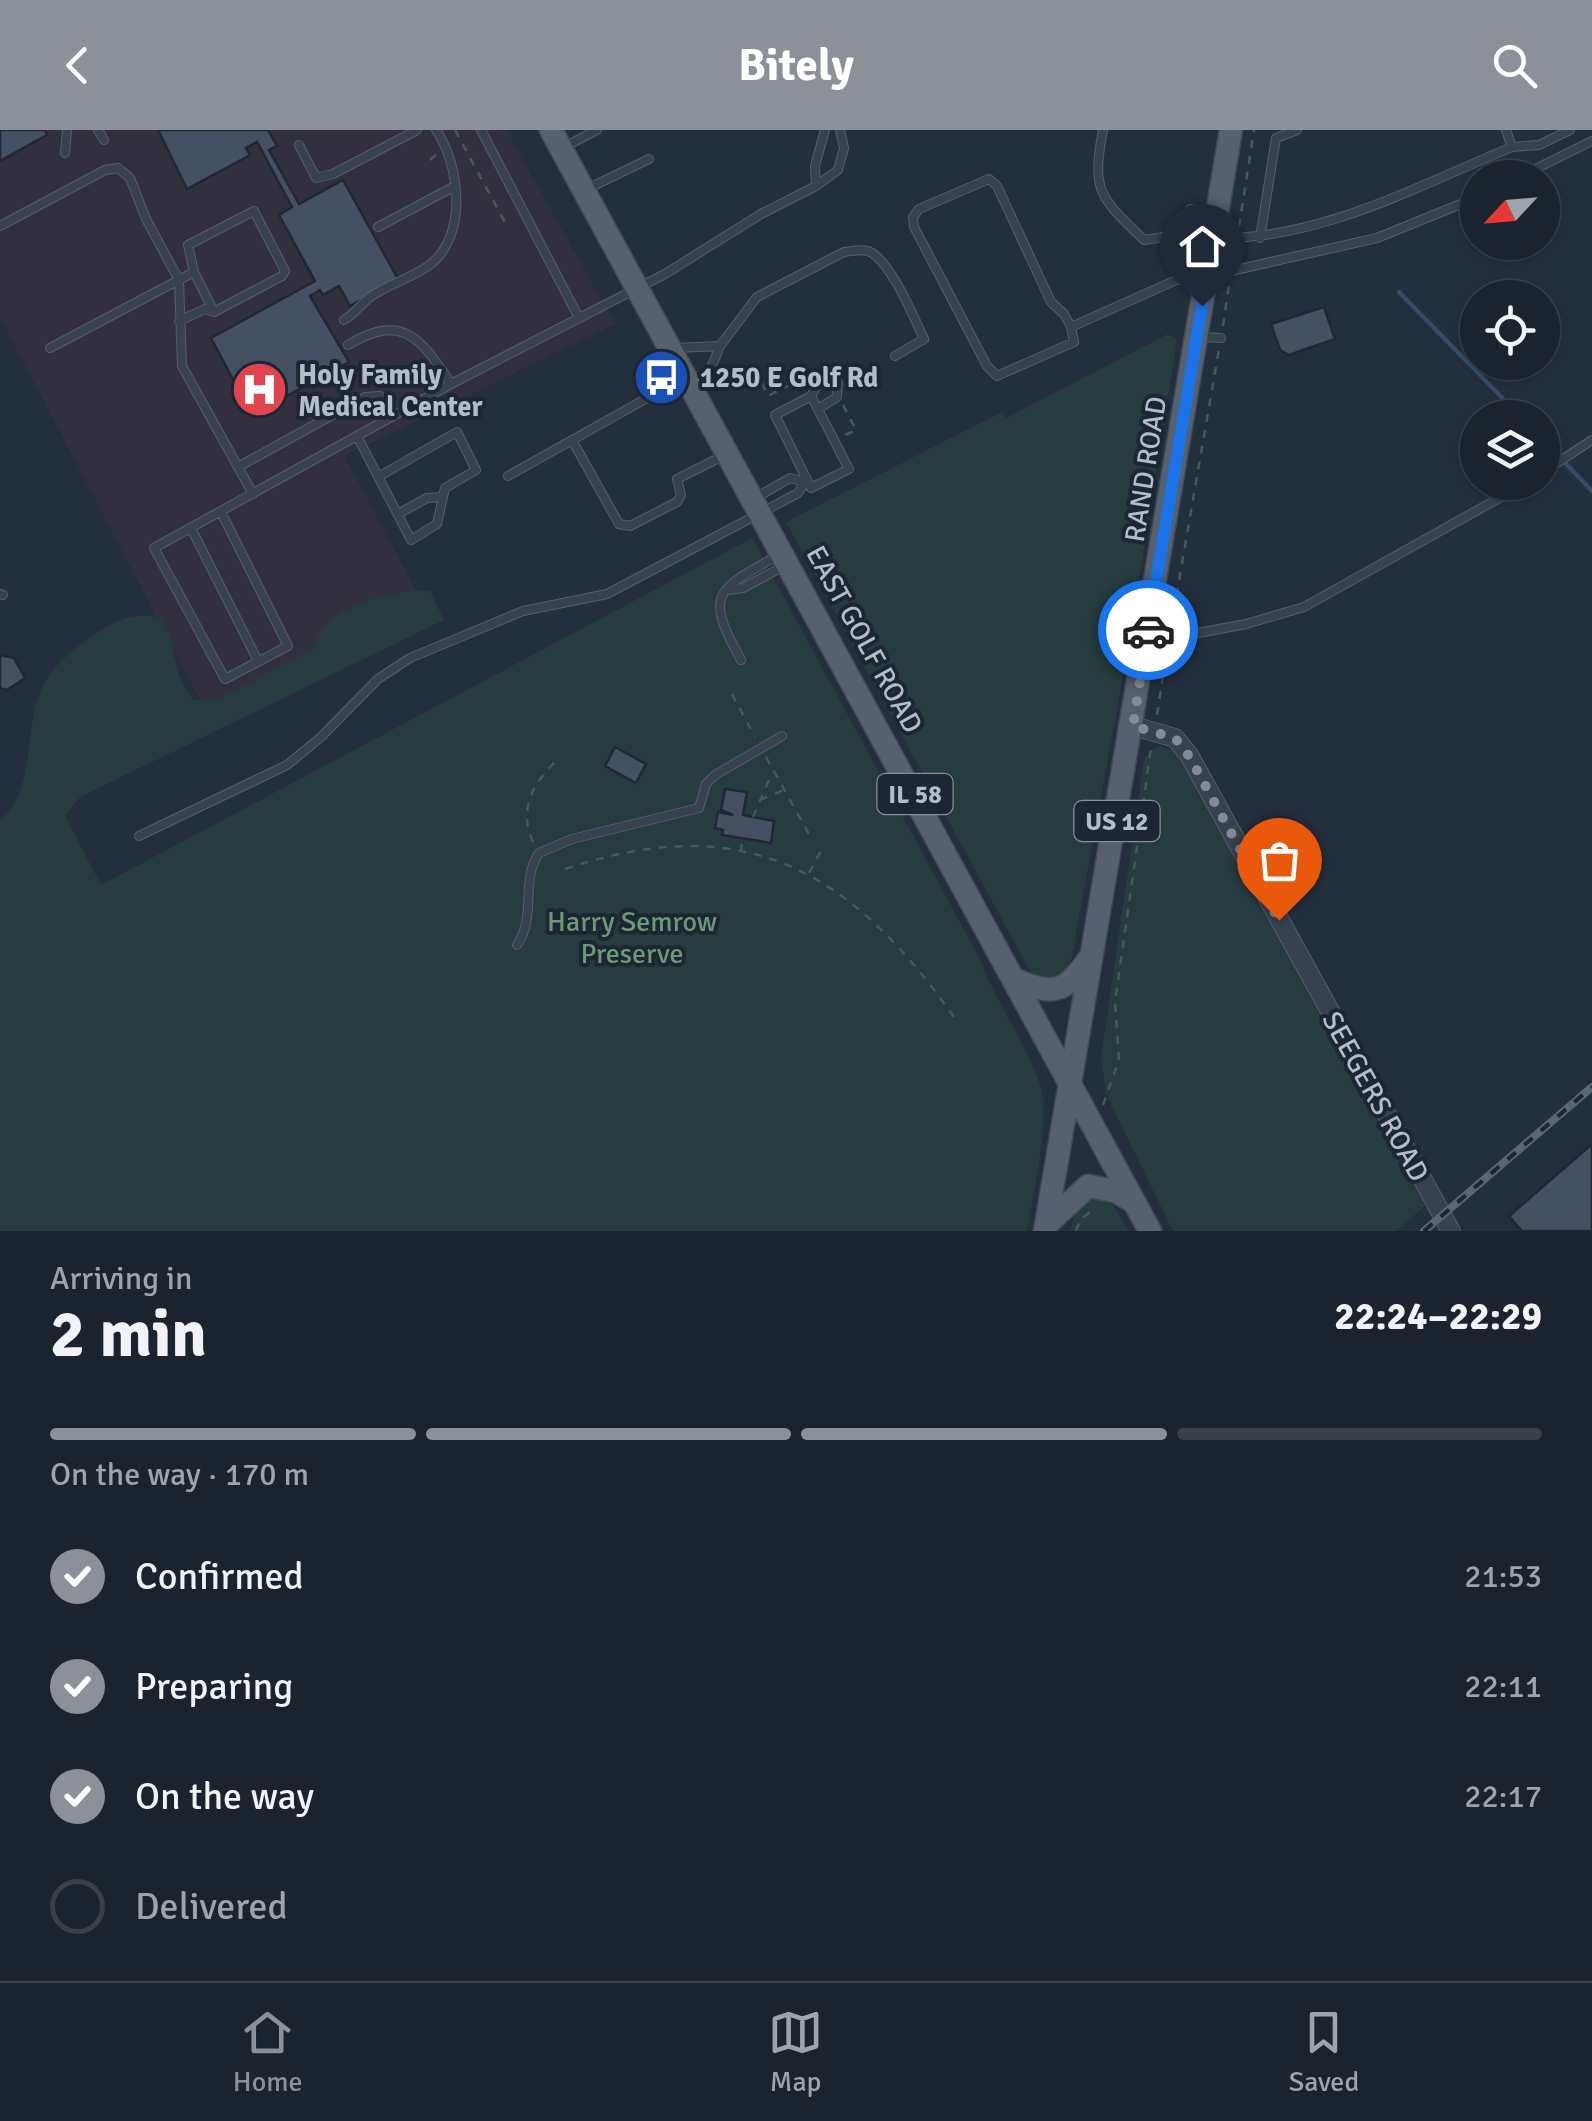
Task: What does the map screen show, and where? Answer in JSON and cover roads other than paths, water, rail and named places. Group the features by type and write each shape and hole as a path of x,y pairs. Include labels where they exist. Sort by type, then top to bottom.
{"main road":[{"name":"RAND ROAD","path":"1046,1228 1133,726 1157,641 1209,337 1215,274 1213,238 1231,130"},
{"name":"EAST GOLF ROAD","path":"556,139 1150,1231"},
{"path":"1016,980 1046,992 1057,990 1078,974 1094,952"},
{"path":"1046,1228 1088,1186 1115,1190 1135,1203"}],"street":[{"name":"SEEGERS ROAD","path":"1133,726 1175,738 1189,756 1451,1231"}],"lane":[{"path":"66,153 67,130"},
{"path":"98,130 104,140"},
{"path":"299,145 316,178 334,174 417,130"},
{"path":"344,320 362,308 369,297 431,264 449,236 455,186 448,147 436,130"},
{"path":"481,130 579,318"},
{"path":"556,139 598,130"},
{"path":"816,186 815,166 825,130"},
{"path":"221,512 288,646 225,679 154,548 451,384 638,288 760,214 816,186 838,170 844,148 840,130"},
{"path":"1103,130 1095,171 1104,196 1144,240 1174,236 1190,208 1218,212"},
{"path":"1260,238 1276,134 1297,130"},
{"path":"1506,130 1512,147"},
{"path":"1213,238 1260,238 1370,206 1512,147 1539,145 1570,130"},
{"path":"1553,160 1592,141"},
{"path":"584,190 649,159"},
{"path":"0,226 105,170 118,168 130,178 146,220 178,280 182,366 253,494"},
{"path":"989,178 997,186 1051,302 1071,327 1074,342 997,376 987,366 914,227 913,217 919,210 989,178"},
{"path":"378,228 455,186"},
{"path":"1071,327 1174,281 1377,238 1460,204"},
{"path":"179,321 205,309 214,312 282,276 285,271 254,211 188,246 194,272 214,312"},
{"path":"699,399 720,346 757,297 844,252 858,250 876,256 924,338 895,356"},
{"path":"50,348 194,272"},
{"path":"348,345 374,329 402,330 427,347 451,384"},
{"path":"671,348 720,346"},
{"path":"508,476 686,376"},
{"path":"812,396 818,409 849,468 811,488 775,415 812,396 822,378 831,377 838,383 837,397 818,409"},
{"path":"238,467 365,397 380,396 392,417"},
{"path":"357,436 378,477 412,540 437,524 445,488 476,470 456,432 378,477"},
{"path":"572,440 618,524 630,526 677,502 681,495 677,479 729,453"},
{"path":"1560,461 1591,441"},
{"path":"139,836 287,765 321,737 378,679 410,658 523,611 606,594 758,506 790,478 804,480"},
{"path":"758,506 798,493 804,480"},
{"path":"398,514 428,498 441,496"},
{"path":"1157,641 1304,608 1497,500"},
{"path":"191,528 258,661"},
{"path":"741,660 719,621 717,608 729,590 743,588 787,558"},
{"path":"517,945 526,932 530,874 539,853 572,840 699,808 706,784 715,775 782,736"}],"waterway":[{"path":"1399,292 1504,400"},
{"path":"1560,458 1592,491"}],"railway":[{"path":"1424,1231 1592,1087"}],"place":[{"name":"1250 E Golf Rd","path":"661,377"},
{"name":"Holy Family Medical Center","path":"259,390"}],"park label":[{"name":"Harry Semrow Preserve","path":"632,937"}]}
